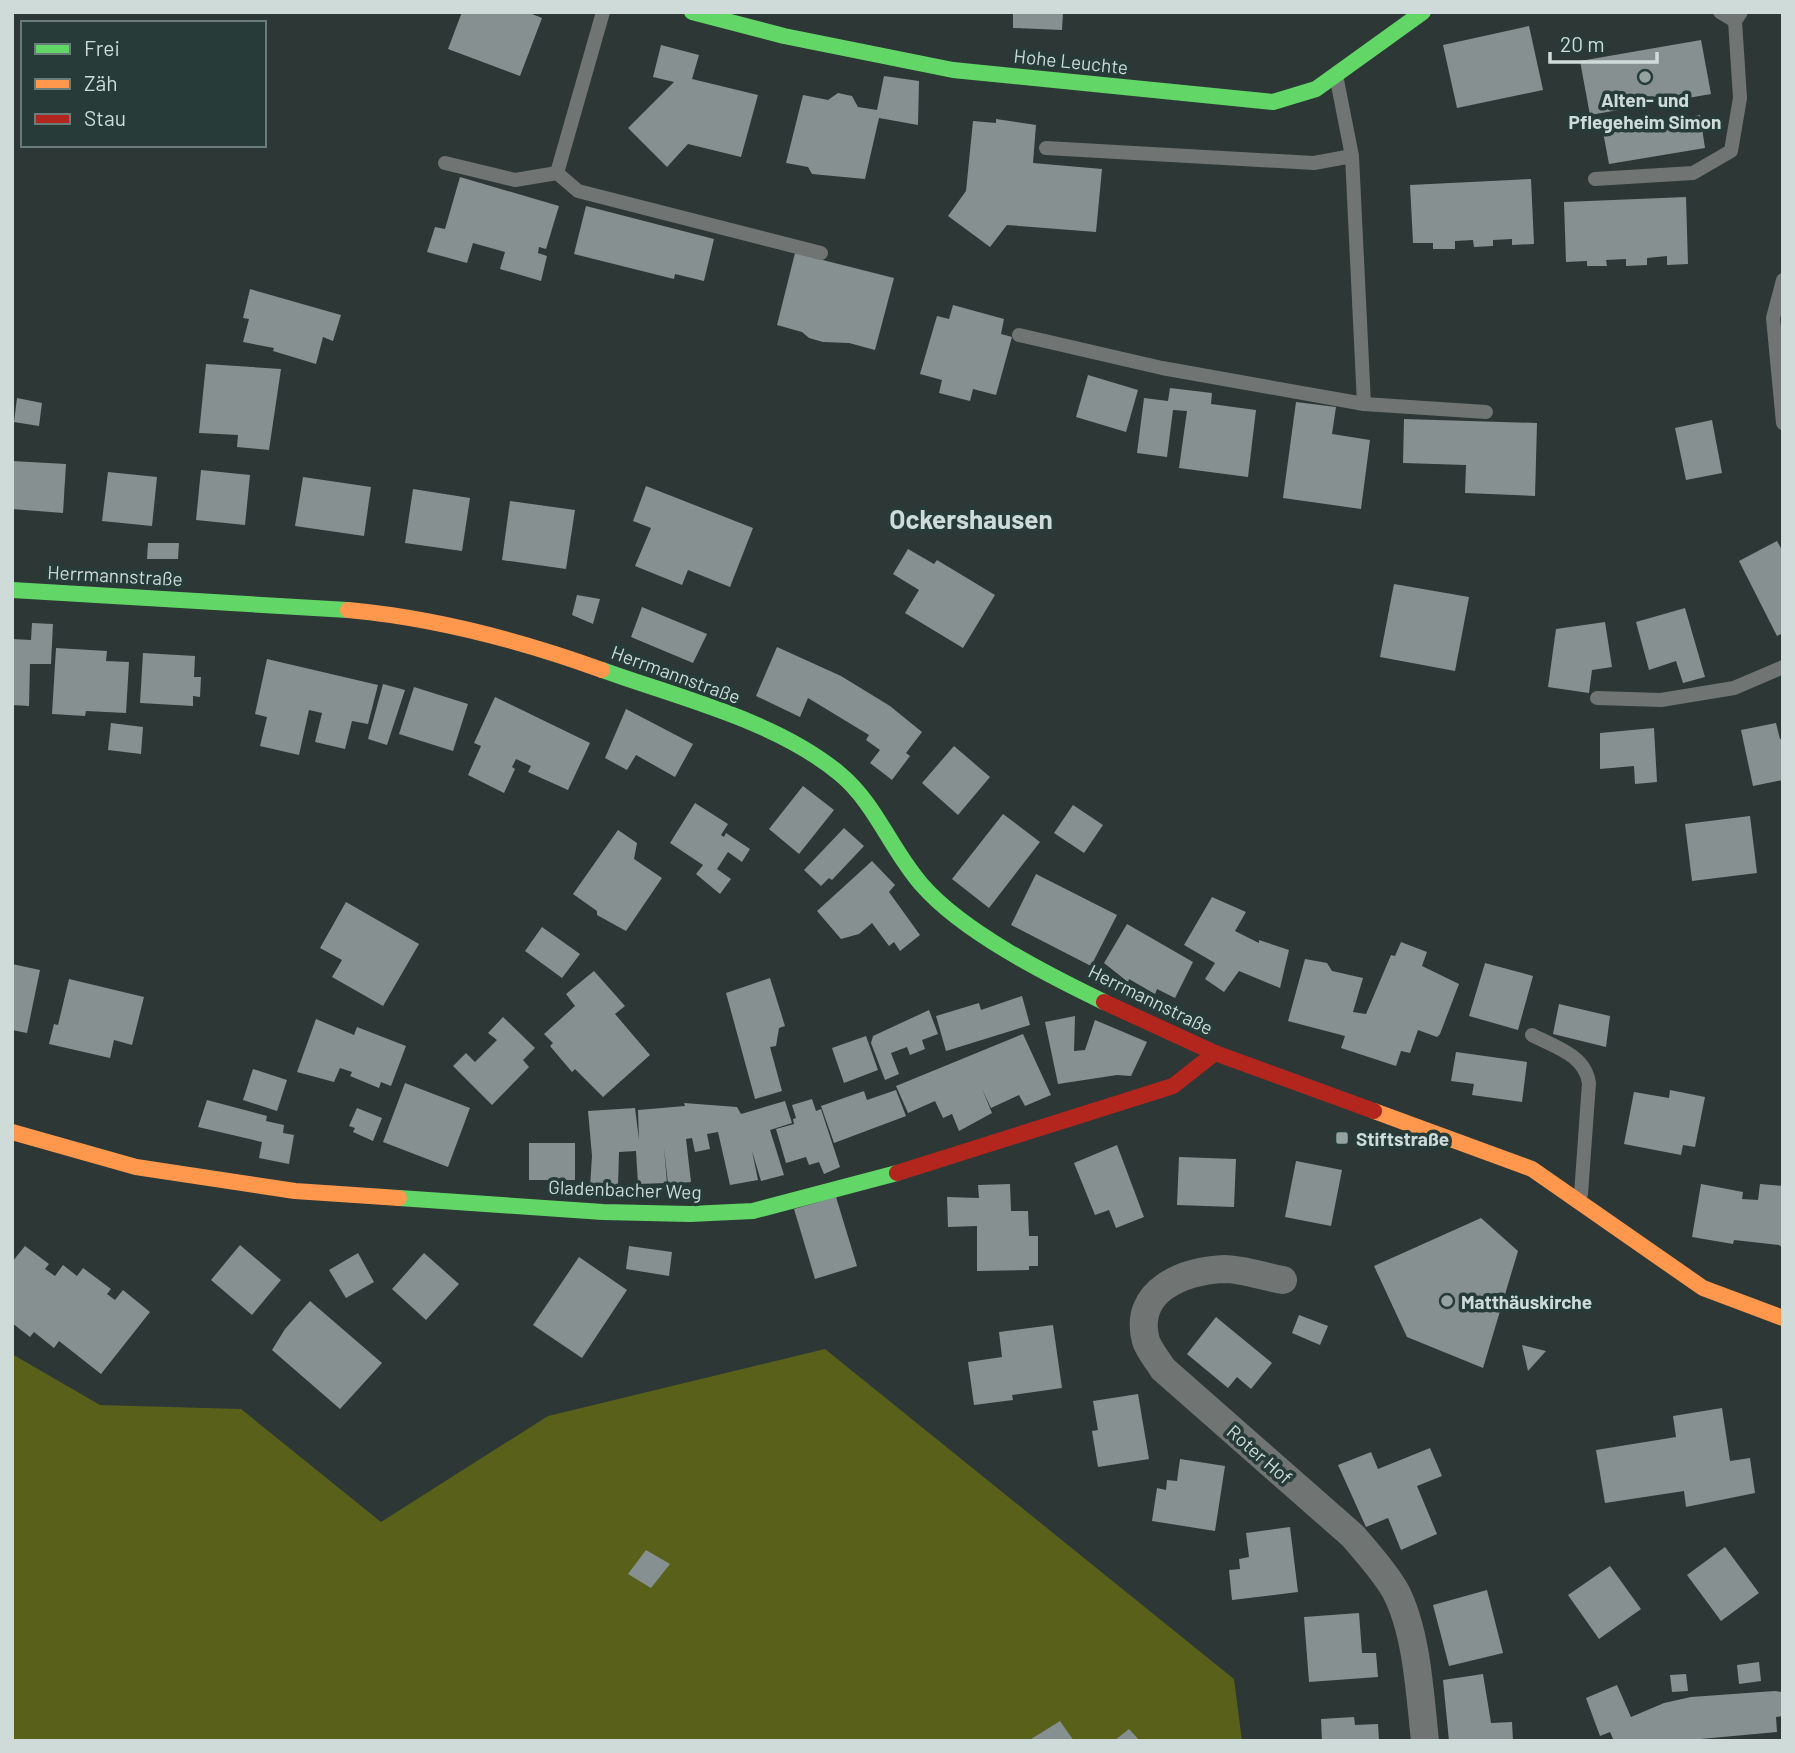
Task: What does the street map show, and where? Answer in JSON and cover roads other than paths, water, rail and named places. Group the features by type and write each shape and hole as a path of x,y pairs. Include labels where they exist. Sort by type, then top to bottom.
{"street":[{"name":"Hohe Leuchte","path":"692,12 784,36 940,68 1273,103 1313,92 1336,79 1392,31 1423,12"},
{"name":"Herrmannstraße","path":"12,590 318,607 390,614 441,623 542,649 765,729 808,750 842,775 863,797 922,885 979,933 1101,1002 1215,1053"},
{"name":"Gladenbacher Weg","path":"12,1132 136,1167 283,1190 603,1212 691,1214 753,1211 822,1195 1032,1132 1173,1086 1215,1053"},
{"path":"1215,1053 1506,1158 1552,1180 1703,1288 1783,1318"},
{"name":"Roter Hof","path":"1283,1280 1227,1269 1194,1273 1163,1285 1146,1309 1146,1341 1163,1369 1353,1536 1376,1563 1396,1593 1409,1637 1424,1741"}],"lane":[{"path":"557,173 603,12"},
{"path":"1595,178 1693,173 1731,151 1740,98 1738,16 1720,12"},
{"path":"1336,79 1352,156 1364,404"},
{"path":"1046,148 1314,163 1352,156"},
{"path":"445,163 515,180 557,173"},
{"path":"557,173 578,191 821,253"},
{"path":"1783,280 1773,318 1783,423"},
{"path":"1019,335 1162,368 1364,404 1486,412"},
{"path":"1597,698 1661,700 1734,688 1783,667"},
{"path":"1532,1035 1580,1060 1587,1069 1589,1083 1580,1202"}],"place":[{"name":"Alten- und Pflegeheim Simon","path":"1645,77"},
{"name":"Stiftstraße","path":"1342,1138"},
{"name":"Matthäuskirche","path":"1447,1301"}],"district":[{"name":"Ockershausen","path":"971,518"}]}
